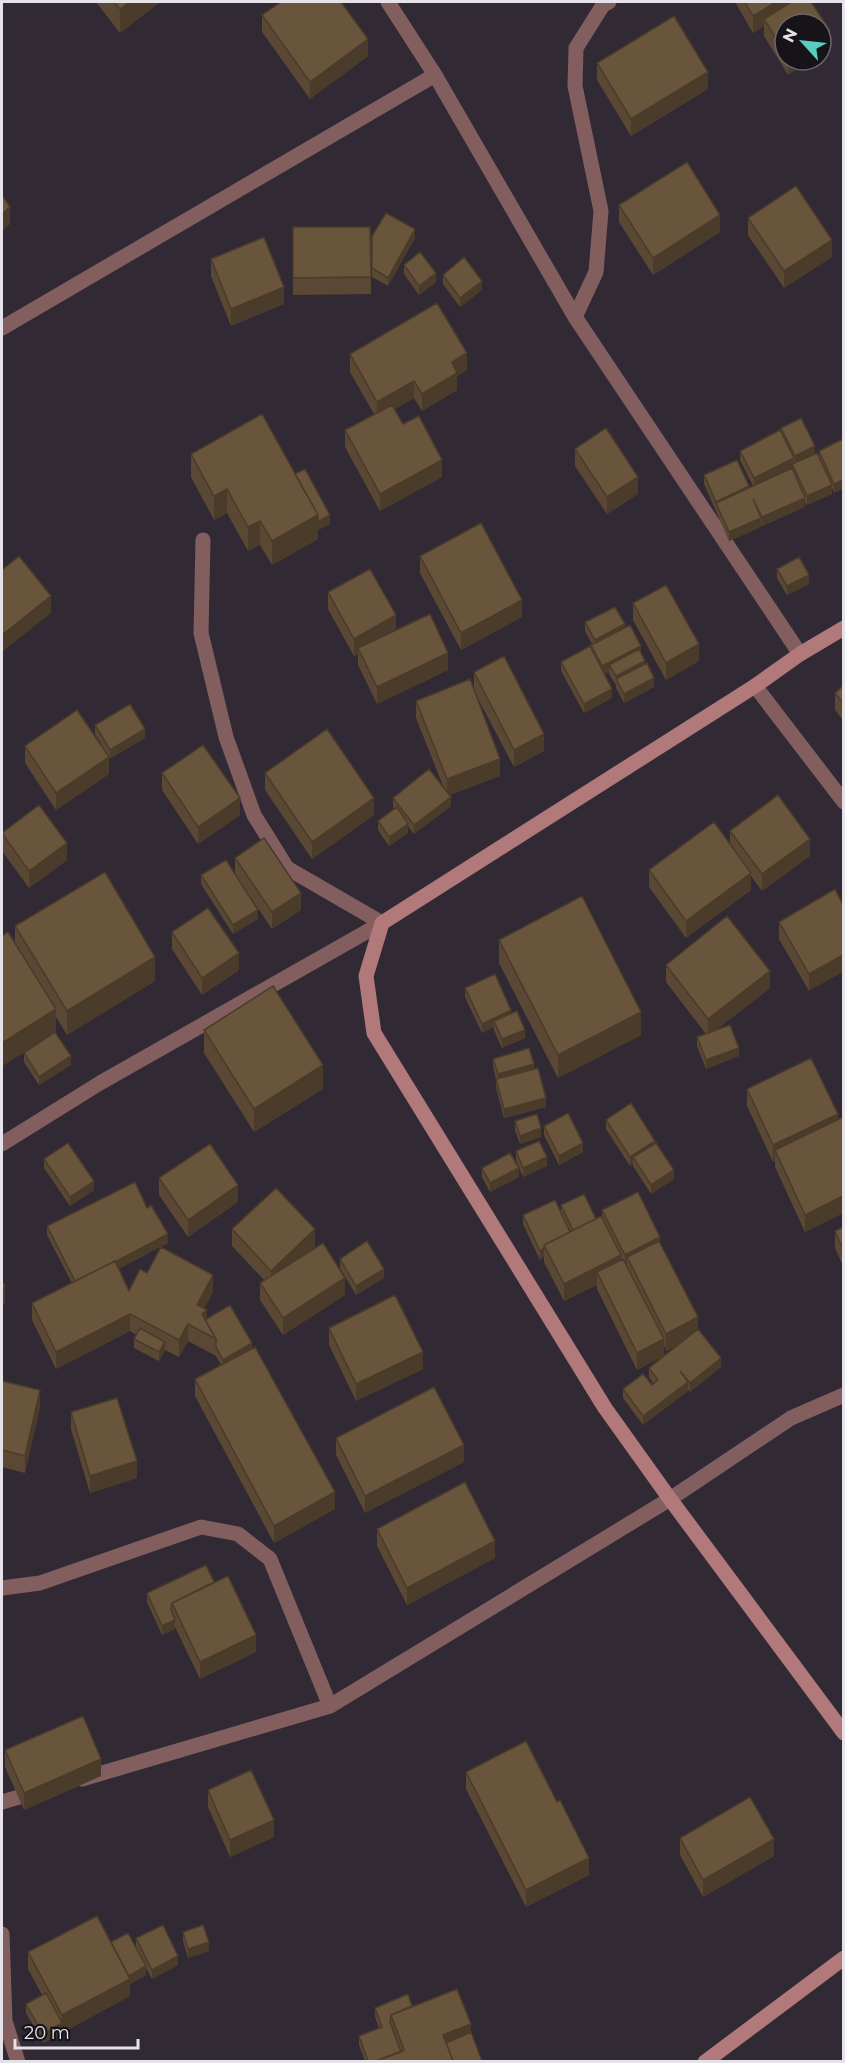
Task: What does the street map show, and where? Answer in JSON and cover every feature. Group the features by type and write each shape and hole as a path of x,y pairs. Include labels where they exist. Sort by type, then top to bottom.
{"street":[{"path":"388,2 435,75 575,317 800,654"},
{"path":"575,317 596,272 601,211 575,86 576,48 603,6 609,2"},
{"path":"2,328 435,75"},
{"path":"203,540 201,633 226,737 254,815 287,868 382,922"},
{"path":"2,1144 100,1083 382,922 843,628"},
{"path":"755,686 843,802"},
{"path":"382,922 366,976 374,1033 605,1408 843,1733"},
{"path":"70,1782 330,1706 670,1498 791,1418 843,1395"},
{"path":"2,1588 40,1583 201,1527 238,1534 270,1559 330,1706"},
{"path":"2,1802 47,1789"},
{"path":"2,1934 5,2021 18,2061"},
{"path":"705,2061 843,1958"}],"building":[{"path":"114,2 130,2 120,9"},
{"path":"281,2 341,2 368,39 310,82 262,15"},
{"path":"745,2 776,2 753,16"},
{"path":"791,2 811,2 818,12 775,12"},
{"path":"773,13 773,34 764,19"},
{"path":"674,16 708,72 631,119 597,63"},
{"path":"687,162 720,215 653,258 619,205"},
{"path":"796,186 832,240 784,271 748,218"},
{"path":"2,195 10,207 2,214"},
{"path":"386,213 415,229 388,278 372,268 372,236"},
{"path":"293,227 370,227 371,277 293,278"},
{"path":"264,237 284,287 231,309 211,259"},
{"path":"420,252 436,273 419,286 404,265"},
{"path":"464,257 482,281 460,298 443,275"},
{"path":"437,303 467,353 452,362 457,373 422,394 414,381 377,402 350,354"},
{"path":"392,405 403,424 419,416 442,460 380,494 345,430"},
{"path":"262,414 318,515 272,541 260,521 248,527 227,489 214,496 191,454"},
{"path":"801,418 815,446 795,456 781,428"},
{"path":"606,428 638,477 607,497 575,449"},
{"path":"780,430 794,458 754,478 740,451"},
{"path":"843,439 843,480 834,484 819,451"},
{"path":"817,453 832,485 807,496 792,464"},
{"path":"737,460 749,486 716,502 704,475"},
{"path":"792,468 805,498 762,517 753,499 761,518 729,532 716,503"},
{"path":"305,469 330,515 318,522 318,515 295,474"},
{"path":"481,523 522,600 461,633 420,556"},
{"path":"19,556 51,596 2,635 2,570"},
{"path":"799,557 809,575 787,586 777,569"},
{"path":"370,569 396,615 354,639 328,592"},
{"path":"666,585 699,644 666,663 633,603"},
{"path":"615,607 625,624 595,640 585,622"},
{"path":"430,614 448,653 377,687 358,648"},
{"path":"630,625 641,646 602,666 591,645"},
{"path":"590,646 612,689 584,704 561,662"},
{"path":"639,649 645,661 616,676 609,665"},
{"path":"504,656 544,734 514,750 474,672"},
{"path":"647,663 654,678 624,694 616,679"},
{"path":"470,679 500,759 447,779 416,701"},
{"path":"843,686 843,703 835,693"},
{"path":"130,704 145,729 110,750 95,725"},
{"path":"77,710 109,757 56,793 25,746"},
{"path":"327,729 374,798 312,842 265,773"},
{"path":"203,745 240,798 198,827 162,773"},
{"path":"429,769 451,797 414,825 393,798"},
{"path":"778,795 810,839 762,874 730,831"},
{"path":"39,805 67,843 29,871 2,833"},
{"path":"397,807 408,824 389,837 378,821"},
{"path":"714,822 751,873 686,921 649,870"},
{"path":"264,838 301,893 272,912 235,858"},
{"path":"226,860 258,910 233,925 201,875"},
{"path":"105,872 155,957 67,1011 15,926"},
{"path":"835,889 843,905 843,955 809,974 779,922"},
{"path":"582,896 641,1012 558,1055 499,940"},
{"path":"208,908 239,953 202,978 172,932"},
{"path":"727,916 770,971 708,1019 666,965"},
{"path":"8,932 56,1009 2,1043 2,936"},
{"path":"495,974 511,1010 482,1024 465,988"},
{"path":"273,986 323,1065 254,1109 204,1030"},
{"path":"517,1011 525,1030 502,1039 494,1021"},
{"path":"730,1025 739,1048 706,1060 697,1037"},
{"path":"55,1032 71,1056 39,1077 24,1053"},
{"path":"529,1048 534,1064 498,1074 493,1059"},
{"path":"811,1058 838,1114 773,1145 747,1089"},
{"path":"538,1068 546,1098 504,1109 496,1079"},
{"path":"631,1103 655,1141 630,1157 606,1120"},
{"path":"568,1113 583,1143 559,1156 544,1126"},
{"path":"537,1114 541,1128 520,1136 515,1121"},
{"path":"843,1117 843,1196 805,1215 775,1150"},
{"path":"539,1141 547,1157 523,1168 516,1151"},
{"path":"68,1143 94,1181 70,1197 44,1159"},
{"path":"656,1143 674,1170 651,1185 633,1157"},
{"path":"210,1144 238,1185 188,1220 159,1178"},
{"path":"510,1153 519,1168 490,1183 482,1168"},
{"path":"135,1182 147,1208 151,1205 168,1234 75,1281 47,1226"},
{"path":"276,1188 315,1229 271,1271 232,1229"},
{"path":"638,1192 660,1237 625,1255 602,1210"},
{"path":"584,1194 596,1219 573,1230 561,1205"},
{"path":"555,1200 570,1232 544,1245 540,1251 523,1215"},
{"path":"601,1216 621,1255 564,1284 544,1245"},
{"path":"843,1227 843,1249 835,1231"},
{"path":"367,1241 384,1269 356,1286 340,1259"},
{"path":"659,1241 698,1317 666,1334 627,1257"},
{"path":"323,1243 345,1278 283,1318 260,1283"},
{"path":"161,1247 213,1275 197,1305 207,1310 202,1314 216,1339 188,1324 179,1340 130,1314 56,1352 32,1303 115,1261 129,1291 140,1269 147,1273"},
{"path":"623,1259 664,1339 637,1353 597,1272"},
{"path":"395,1295 423,1352 356,1384 329,1328"},
{"path":"230,1305 252,1343 223,1360 216,1347 216,1339 205,1320"},
{"path":"140,1328 165,1342 159,1352 134,1339"},
{"path":"698,1329 721,1358 690,1383 680,1371 688,1382 643,1416 623,1389 643,1374 652,1385 658,1380 649,1368"},
{"path":"255,1347 335,1492 274,1526 195,1379"},
{"path":"2,1381 40,1390 25,1456 2,1450"},
{"path":"434,1387 464,1445 365,1496 336,1438"},
{"path":"117,1398 137,1461 90,1476 71,1412"},
{"path":"465,1482 495,1541 407,1588 377,1529"},
{"path":"206,1565 214,1582 172,1603 171,1610 175,1620 162,1626 147,1593"},
{"path":"228,1576 256,1635 200,1662 172,1603"},
{"path":"83,1716 101,1759 24,1793 5,1750"},
{"path":"526,1741 557,1802 560,1800 589,1858 526,1890 466,1772"},
{"path":"251,1770 274,1820 230,1840 208,1790"},
{"path":"750,1797 774,1839 703,1880 680,1838"},
{"path":"97,1916 130,1979 62,2015 28,1952"},
{"path":"163,1925 178,1956 152,1970 136,1938"},
{"path":"203,1925 209,1942 188,1949 183,1932"},
{"path":"128,1933 146,1966 129,1976 111,1942"},
{"path":"457,1989 471,2024 443,2035 453,2061 376,2061 404,2050 391,2015"},
{"path":"46,1993 62,2023 43,2034 26,2004"},
{"path":"408,1994 412,2006 391,2015 390,2022 401,2052 376,2061 368,2061 359,2036 382,2027 375,2008"},
{"path":"471,2032 482,2061 453,2061 446,2043"}]}
